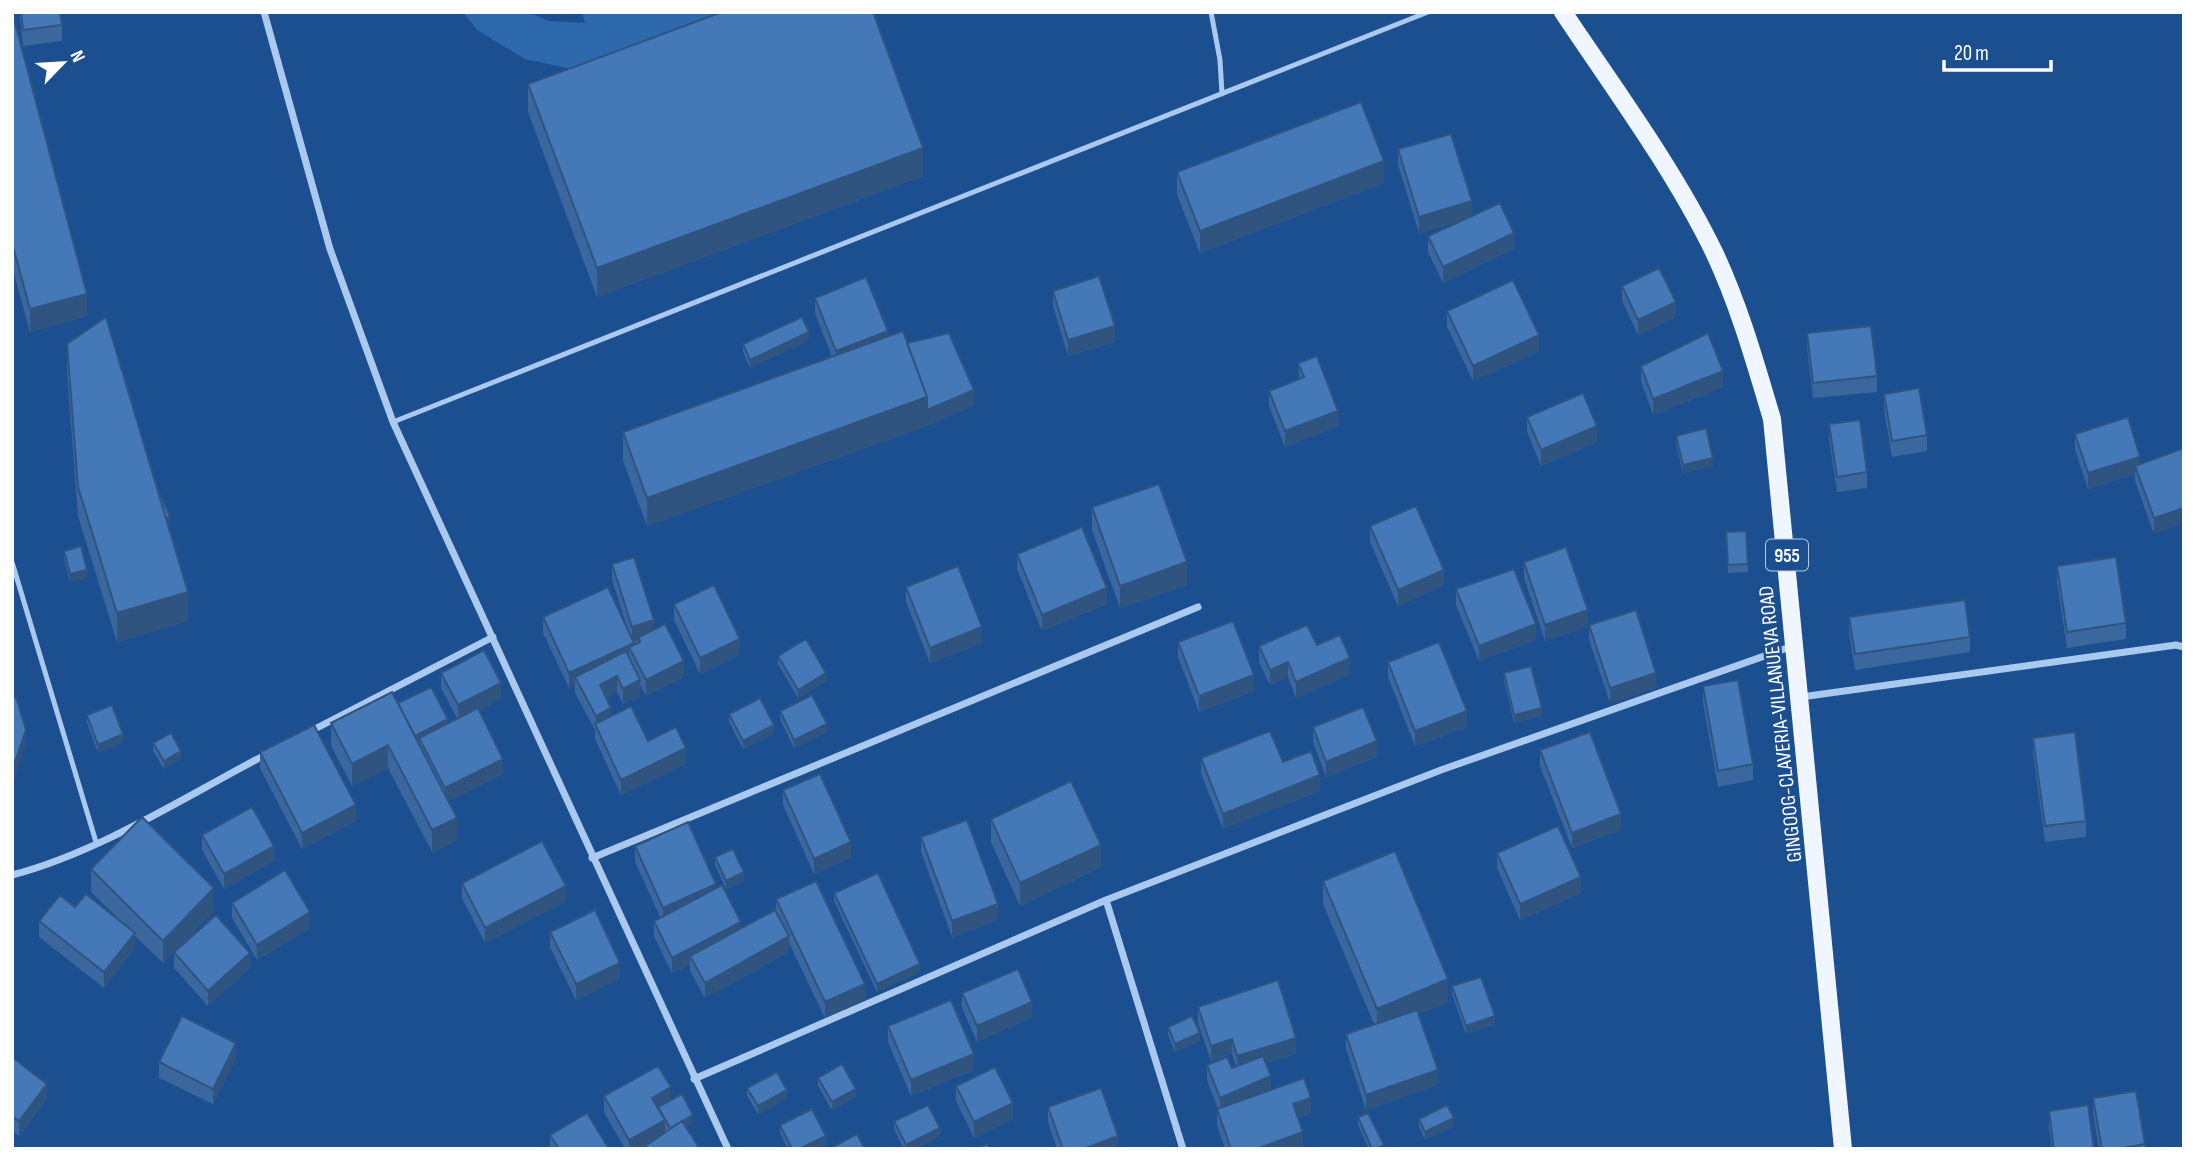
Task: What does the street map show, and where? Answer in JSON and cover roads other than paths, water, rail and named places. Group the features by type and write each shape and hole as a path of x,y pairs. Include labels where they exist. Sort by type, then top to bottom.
{"main road":[{"name":"GINGOOG-CLAVERIA-VILLANUEVA ROAD","path":"1563,12 1652,146 1713,252 1748,337 1772,419 1843,1149"}],"street":[{"path":"264,12 330,249 393,422 728,1149"},
{"path":"592,858 1198,607"},
{"path":"295,740 493,637"},
{"path":"694,1079 1106,900 1441,769 1796,645"},
{"path":"1801,697 2176,645 2184,647"},
{"path":"12,874 47,866 270,753"},
{"path":"1106,900 1183,1149"}],"lane":[{"path":"1211,12 1220,60 1222,94"},
{"path":"393,422 1428,12"},
{"path":"12,562 96,842"}]}
